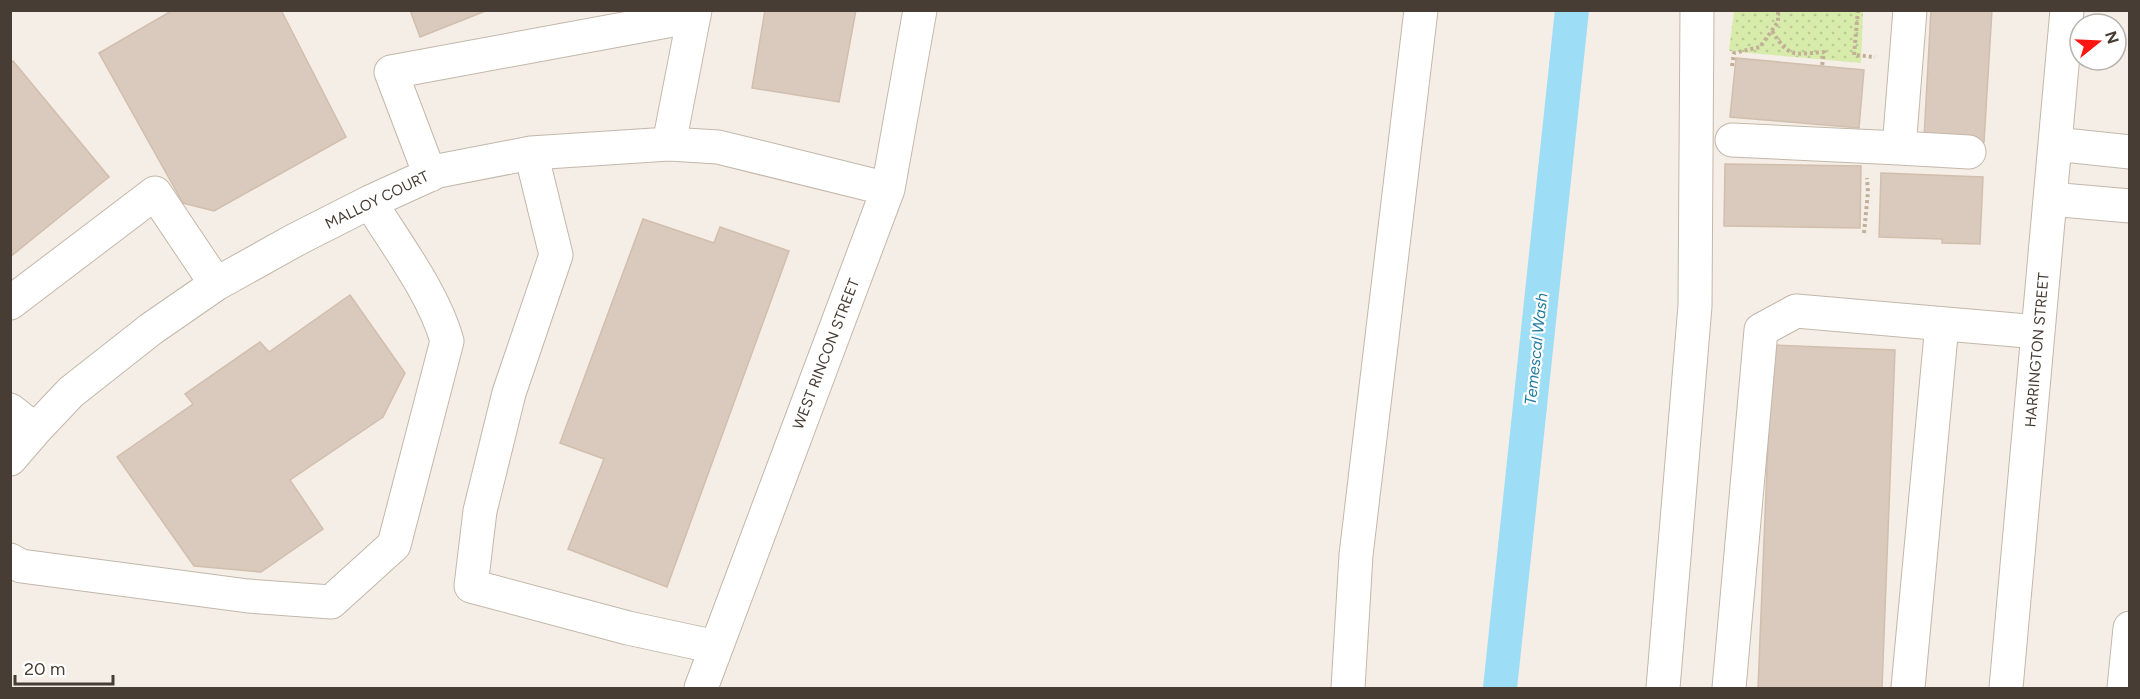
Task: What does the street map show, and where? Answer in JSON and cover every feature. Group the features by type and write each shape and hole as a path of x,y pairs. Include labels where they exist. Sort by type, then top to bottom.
{"street":[{"name":"WEST RINCON STREET","path":"701,688 888,189 920,10"},
{"path":"1348,688 1356,555 1421,10"},
{"path":"1663,688 1695,306 1697,10"},
{"path":"1899,148 1910,10"},
{"name":"HARRINGTON STREET","path":"2006,688 2067,10"},
{"path":"430,175 391,72 694,13 669,144"},
{"path":"1732,140 1969,152"},
{"name":"MALLOY COURT","path":"10,459 23,419 71,392 151,329 216,284 297,239 430,175 531,153 669,144 718,147 888,189"},
{"path":"2055,144 2130,152"},
{"path":"531,153 556,255 509,393 480,511 471,586 628,628 716,647"},
{"path":"10,303 155,193 216,284"},
{"path":"2050,199 2130,206"},
{"path":"10,560 21,566 248,596 331,602 394,545 447,341 442,324 370,202"},
{"path":"1729,688 1761,330 1796,311 2038,332"},
{"path":"1908,688 1942,324"},
{"path":"2124,688 2130,628"}],"path":[{"path":"1858,10 1854,55 1876,57 1875,67"},
{"path":"1772,31 1783,49 1794,54 1824,52 1822,66"},
{"path":"1864,232 1868,192 1866,173"}],"green space":[{"path":"1734,11 1863,11 1861,63 1729,51"}],"building":[{"path":"173,10 281,10 346,137 214,211 183,203 99,53"},
{"path":"410,10 488,10 420,37"},
{"path":"765,10 856,10 839,102 752,88"},
{"path":"1931,10 1992,10 1984,142 1924,138"},
{"path":"1736,58 1864,70 1859,128 1730,117"},
{"path":"13,61 109,177 10,257 10,63"},
{"path":"1725,164 1861,166 1860,228 1724,226"},
{"path":"1881,173 1983,177 1980,244 1942,243 1942,239 1879,237"},
{"path":"643,219 714,243 720,227 789,251 667,587 568,549 604,459 560,443"},
{"path":"350,295 405,373 383,417 290,480 323,529 261,572 194,566 117,457 193,404 185,394 260,342 269,352"},
{"path":"1772,345 1895,350 1882,688 1758,688"}],"waterway":[{"name":"Temescal Wash","path":"1500,688 1572,10"}]}
